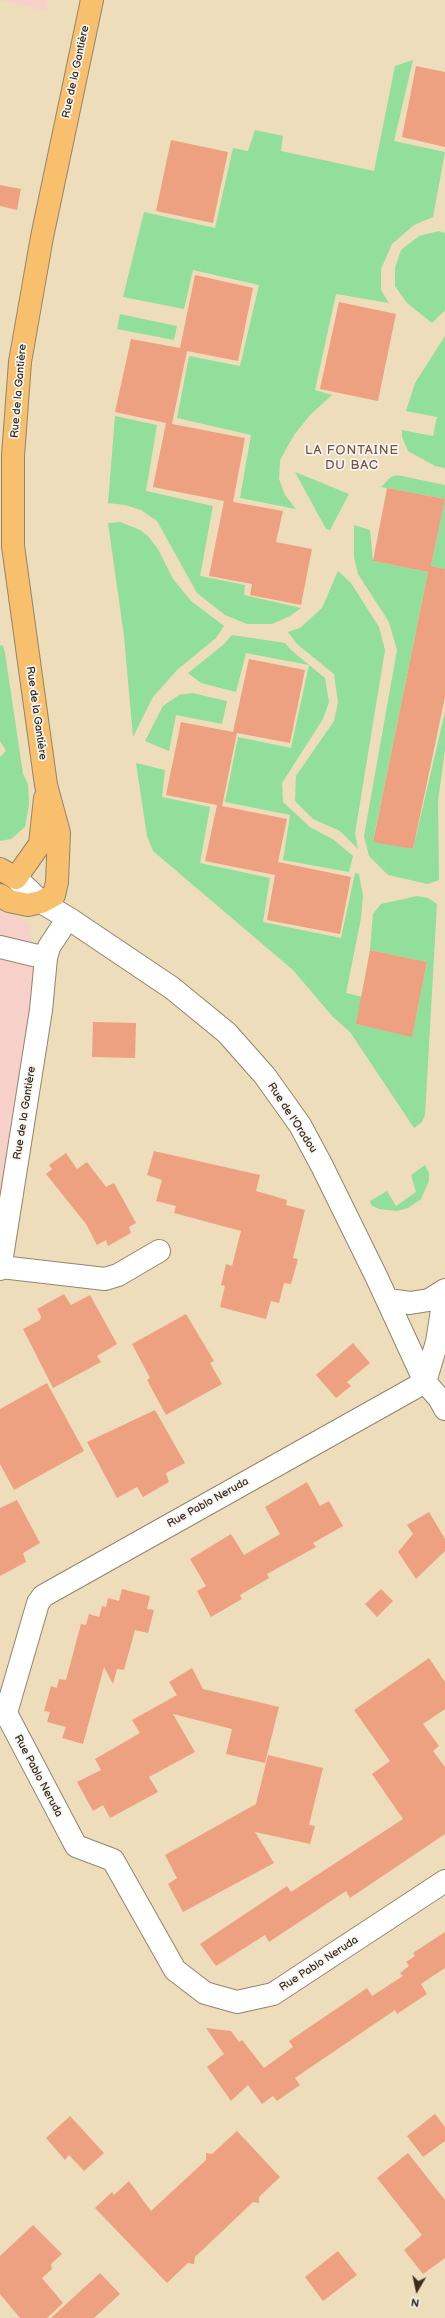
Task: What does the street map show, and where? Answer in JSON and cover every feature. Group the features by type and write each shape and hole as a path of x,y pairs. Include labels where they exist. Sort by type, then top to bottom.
{"main road":[{"name":"Rue de la Gantière","path":"41,902 54,895 57,882 59,833 46,786 13,546 13,456 20,362 42,237 92,0"},
{"name":"Rue de la Gantière","path":"8,874 40,844 46,786"},
{"path":"0,895 9,900 28,905 41,902"}],"street":[{"name":"Rue de la Gantière","path":"8,874 41,902"},
{"name":"Rue de l'Oradou","path":"41,902 68,918 172,988 227,1033 265,1076 300,1126 322,1166 388,1300 424,1382 439,1398 445,1408"},
{"name":"Rue de la Gantière","path":"68,918 49,947 46,958 42,1010 0,1268 105,1279 118,1275 159,1251"},
{"path":"0,947 46,958"},
{"path":"388,1300 410,1303 429,1300 445,1291"},
{"path":"424,1382 437,1342 445,1291"},
{"name":"Rue Pablo Neruda","path":"424,1382 43,1596 38,1603 6,1714 76,1846 113,1860 175,1970 205,1993 237,2002 273,1994 445,1881"}],"shaded area":[{"path":"0,0 48,0 45,11"},
{"path":"0,907 29,923 41,1010 0,1269"}],"green space":[{"path":"413,60 394,141 445,152 433,217 414,225 392,244 381,269 381,290 389,303 336,294 315,390 332,395 310,415 294,435 280,460 279,479 285,495 296,509 240,498 251,435 177,418 189,356 240,366 259,285 193,270 184,309 123,297 144,212 215,228 233,148 248,151 255,130 283,136 281,151 374,171 395,66"},
{"path":"439,231 445,233 445,310 432,323 407,303 395,286 395,268 401,250 419,236"},
{"path":"120,314 177,326 174,340 117,329"},
{"path":"445,336 445,468 435,466 408,451 402,437 402,430 433,436 437,417 406,411 415,383"},
{"path":"115,416 157,425 146,491 213,506 200,576 245,585 244,595 301,608 290,616 272,624 247,624 225,615 197,593 157,521 141,510 125,505 108,503"},
{"path":"295,472 349,494 330,530 326,529"},
{"path":"397,475 445,485 445,499 381,487 391,477"},
{"path":"445,499 445,569 431,566"},
{"path":"120,522 140,530 148,536 158,549 173,579 191,601 224,626 216,638 177,670 153,697 133,737 124,636 108,523"},
{"path":"354,525 370,530 373,561 428,572 373,841 413,849 445,712 445,750 438,801 439,880 428,884 388,875 369,856 364,836 397,650 389,622 358,574 354,557"},
{"path":"338,571 351,583 379,627 385,650 355,833 358,849 340,831 313,819 295,801 296,776 334,721 338,702 334,674 297,644 288,632 300,628 322,608"},
{"path":"232,635 285,643 291,650 325,678 329,702 323,719 282,783 283,802 310,827 334,840 353,856 349,872 283,860 290,815 225,802 238,737 291,748 309,665 246,653 236,692 201,683 188,673 223,645"},
{"path":"0,645 3,646 5,653 23,774 28,784 29,805 25,827 11,839 0,841 0,757 6,751 0,741"},
{"path":"192,693 227,701 222,724 176,715 169,751 145,741 163,706 179,695"},
{"path":"136,763 165,770 162,797 210,807 200,863 270,878 263,922 341,938 355,873 359,874 363,896 361,918 346,993 362,997 356,1024 412,1036 427,962 370,950 373,914 381,904 417,896 428,898 437,904 425,1115 422,1122 414,1128 350,1032 333,1017 293,970 153,851 147,836"},
{"path":"425,1165 429,1173 429,1181 421,1199 408,1208 397,1211 379,1209 371,1205 370,1201 387,1191 396,1206 416,1192 411,1175"}],"building":[{"path":"416,66 445,72 445,147 402,137"},
{"path":"171,140 228,152 213,223 156,211"},
{"path":"0,185 21,189 17,210 0,206"},
{"path":"195,275 253,288 238,361 187,351 172,424 245,438 233,502 283,511 276,542 312,549 301,605 250,595 252,584 209,576 224,501 153,487 166,423 115,412 131,339 180,348"},
{"path":"339,302 396,314 378,401 320,389"},
{"path":"387,488 445,499 431,566 445,569 445,697 413,849 373,842 428,572 373,561"},
{"path":"249,659 305,670 290,743 237,733 222,806 287,819 278,862 351,877 340,934 267,920 275,875 205,861 217,805 166,795 181,722 233,732"},
{"path":"370,950 427,962 412,1037 356,1024"},
{"path":"93,1022 136,1023 135,1058 92,1057"},
{"path":"154,1151 260,1175 256,1191 287,1200 286,1205 305,1210 293,1258 298,1259 291,1284 284,1283 279,1303 271,1301 266,1319 220,1307 225,1286 221,1285 226,1264 232,1266 241,1231 174,1213 176,1206 156,1201 162,1180 147,1175"},
{"path":"66,1153 77,1169 87,1162 106,1187 114,1183 136,1223 129,1227 131,1233 108,1246 106,1240 97,1245 86,1224 46,1174 52,1169 49,1165"},
{"path":"64,1294 71,1305 90,1295 117,1344 97,1356 101,1362 53,1388 23,1329 40,1320 41,1316 37,1309"},
{"path":"186,1314 214,1361 210,1363 222,1384 166,1415 147,1380 150,1378 132,1344"},
{"path":"353,1343 370,1363 347,1382 351,1386 336,1398 316,1375"},
{"path":"47,1383 84,1451 14,1490 0,1464 0,1409"},
{"path":"155,1410 185,1463 166,1473 169,1482 143,1497 137,1487 117,1498 87,1442"},
{"path":"307,1482 320,1506 329,1501 343,1526 313,1543 316,1547 267,1574 269,1578 240,1595 242,1599 211,1617 197,1591 206,1586 190,1559 231,1534 244,1555 280,1534 265,1507"},
{"path":"17,1500 40,1543 23,1553 26,1562 0,1576 0,1508"},
{"path":"429,1512 445,1539 445,1551 416,1579 398,1552 413,1534 407,1525"},
{"path":"122,1589 150,1596 147,1609 154,1610 148,1633 135,1630 124,1670 117,1669 113,1684 104,1667 83,1744 62,1738 66,1727 47,1722 50,1712 44,1711 51,1686 57,1688 59,1679 66,1680 81,1624 86,1625 89,1614 99,1617 102,1606 106,1607 108,1598 119,1601"},
{"path":"381,1589 393,1601 377,1617 365,1604"},
{"path":"429,1658 445,1682 445,1709 423,1724 439,1746 433,1751 445,1767 445,1834 350,1898 346,1891 269,1942 265,1935 216,1966 200,1944 287,1886 291,1892 403,1819 372,1774 390,1761 354,1710"},
{"path":"192,1668 203,1689 279,1707 265,1763 226,1754 232,1729 173,1714 195,1752 149,1777 158,1792 110,1818 103,1805 93,1811 77,1782 101,1770 95,1759 140,1733 132,1720 177,1695 169,1682"},
{"path":"268,1755 323,1768 309,1825 315,1826 310,1844 255,1832 274,1863 183,1912 168,1884 177,1878 165,1855 256,1804"},
{"path":"445,1932 445,1968 421,1984 427,1994 397,2014 395,2010 295,2078 300,2085 277,2101 273,2096 262,2104 248,2085 231,2101 207,2067 224,2054 206,2028 231,2031 239,2042 242,2040 264,2068 293,2047 289,2041 367,1988 372,1996 403,1976 400,1973 409,1966 406,1962 415,1956 413,1953"},
{"path":"435,2114 445,2127 445,2141 423,2157 407,2136"},
{"path":"70,2116 104,2153 84,2171 69,2155 65,2160 46,2138"},
{"path":"237,2131 280,2177 259,2197 259,2203 253,2202 195,2257 194,2264 188,2263 167,2283 95,2208 112,2192 114,2195 129,2181 151,2211 206,2160 206,2153 212,2154"},
{"path":"408,2153 445,2200 445,2258 423,2274 404,2250 422,2235 377,2178"},
{"path":"33,2225 62,2254 51,2264 52,2269 42,2278 63,2303 47,2318 20,2318 0,2294 0,2256"},
{"path":"338,2251 357,2275 323,2301 305,2277"},
{"path":"100,2273 120,2294 94,2318 51,2318"}],"district":[{"name":"LA FONTAINE DU BAC","path":"352,458"}]}
